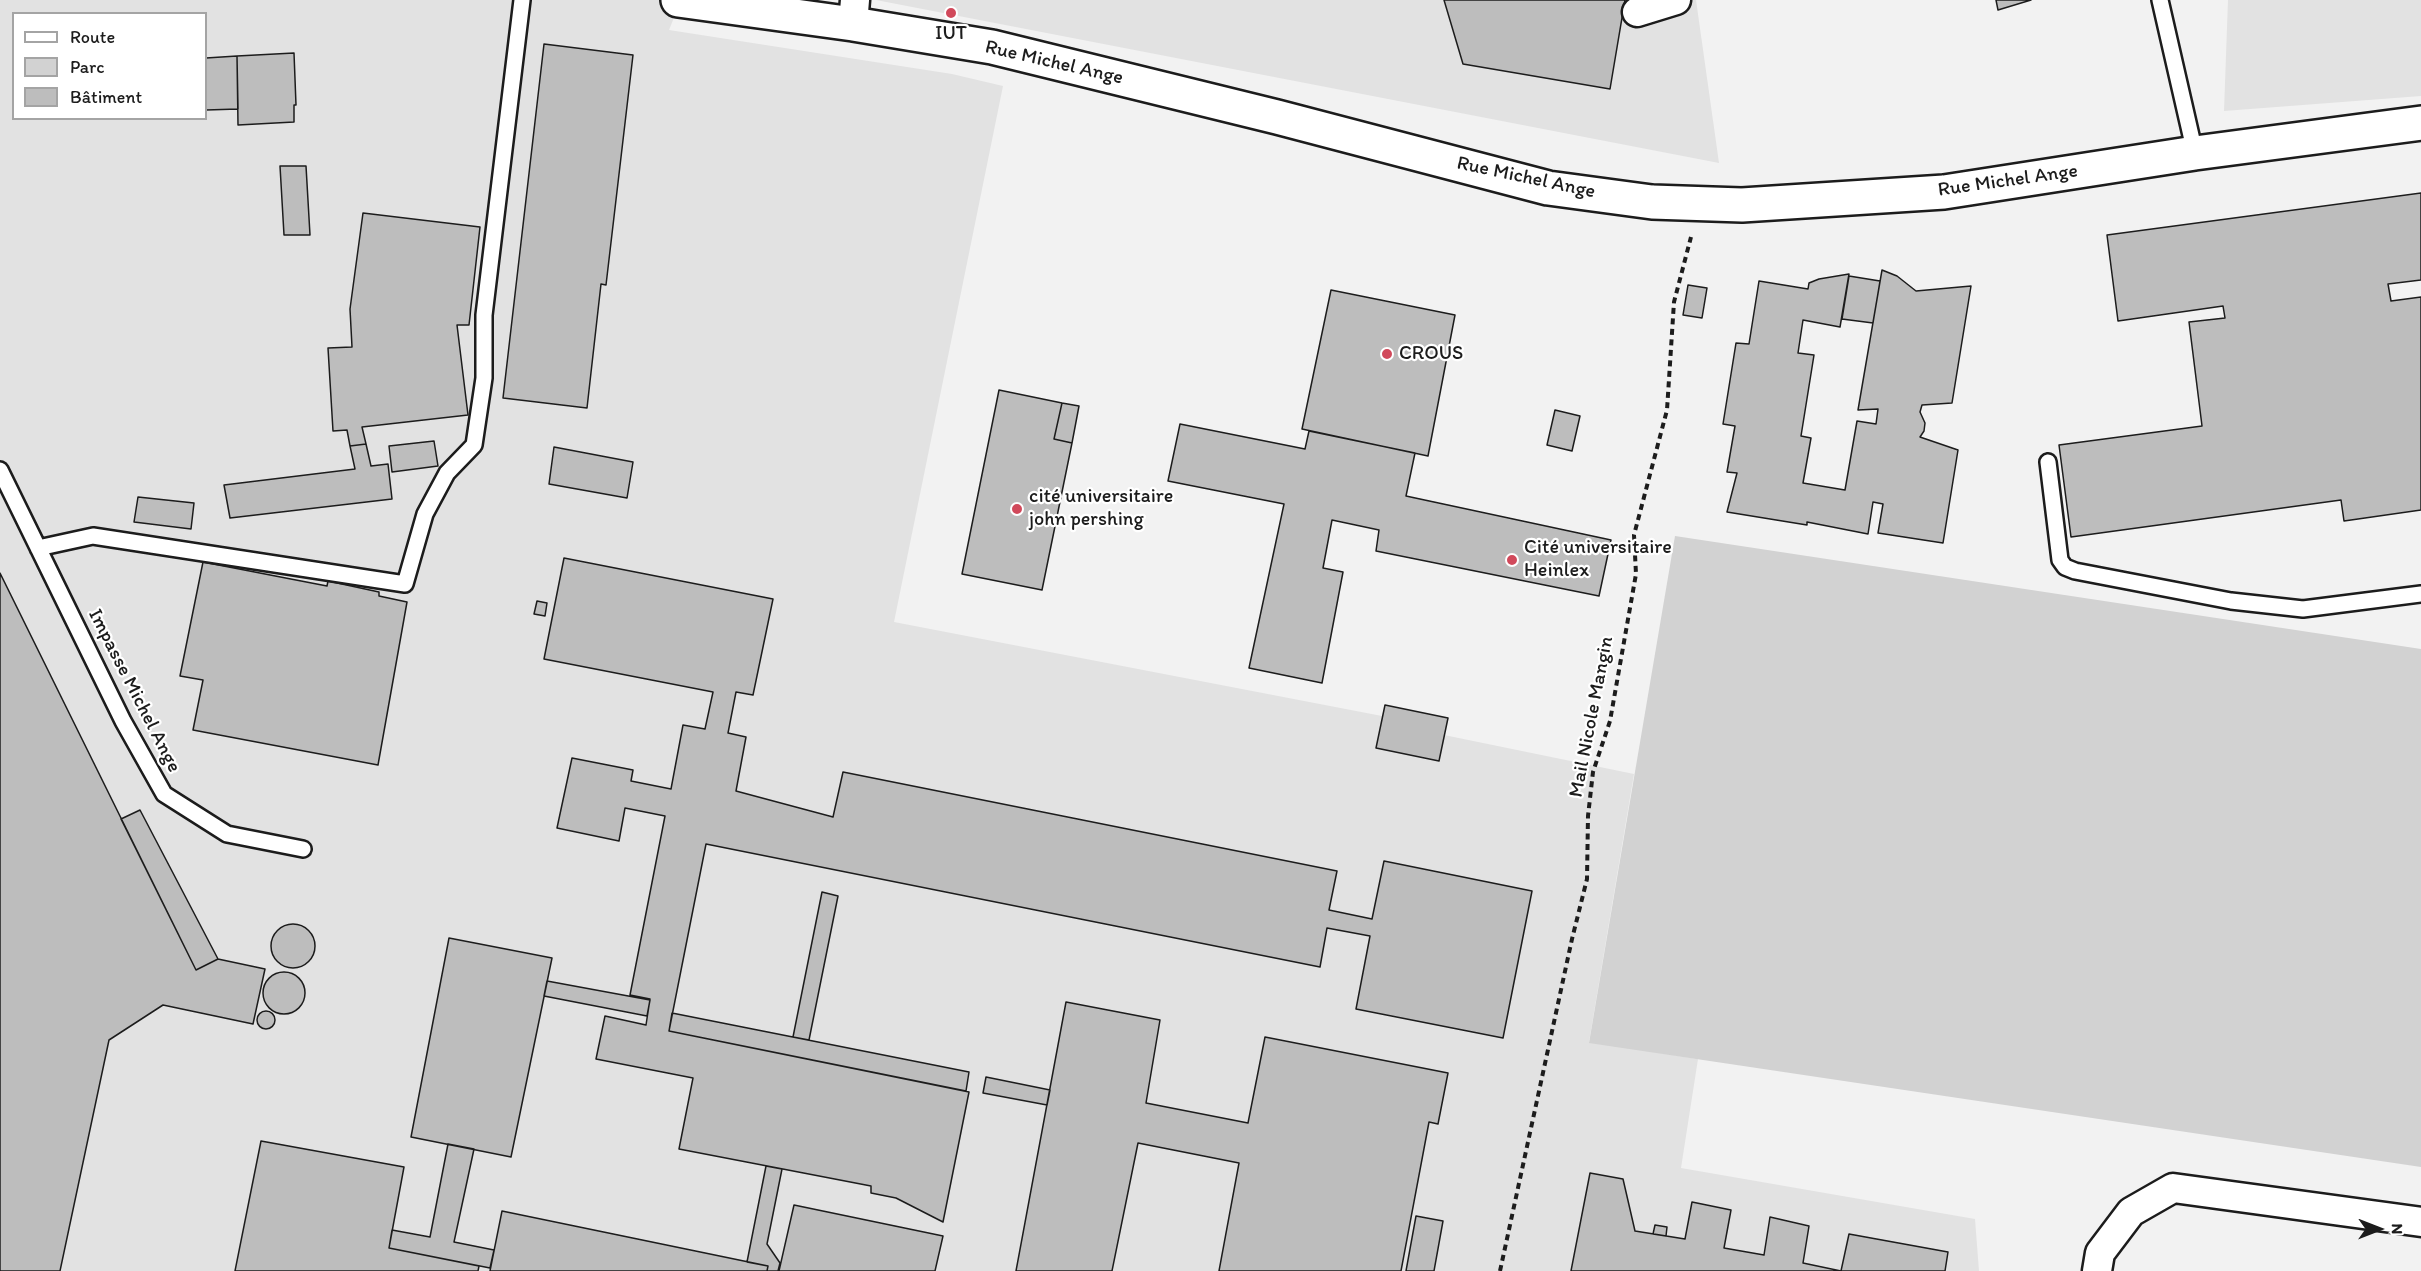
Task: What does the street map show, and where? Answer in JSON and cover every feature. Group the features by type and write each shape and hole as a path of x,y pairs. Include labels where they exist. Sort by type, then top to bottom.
{"street":[{"name":"Rue Michel Ange","path":"678,0 854,12 1548,188 1652,202 1742,205 1944,192 2195,153 2421,123"},
{"path":"1637,12 1676,0"},
{"path":"2097,1271 2100,1253 2131,1212 2173,1188 2421,1222"}],"lane":[{"path":"38,548 93,536 405,584 425,514 447,473 474,445 484,378 484,315 522,0"},
{"path":"2160,0 2195,153"},
{"path":"2048,462 2060,560 2065,567 2075,571 2231,601 2303,609 2421,594"},
{"name":"Impasse Michel Ange","path":"0,470 123,721 164,794 227,834 303,849"}],"path":[{"name":"Mail Nicole Mangin","path":"1500,1271 1587,879 1588,816 1593,772 1610,721 1636,574 1634,535 1667,410 1674,302 1700,204"}],"shaded area":[{"path":"0,0 681,0 669,30 952,74 1003,86 894,622 1382,716 1385,705 1448,718 1444,735 1634,774 1589,1042 1698,1059 1681,1168 1975,1219 1979,1271 0,1271"},
{"path":"876,0 1696,0 1719,163"},
{"path":"2228,0 2421,0 2421,96 2224,111"}],"green space":[{"path":"1675,536 2421,649 2421,1167 1589,1043"}],"building":[{"path":"1444,0 1625,0 1610,89 1463,64"},
{"path":"1996,0 2031,0 1998,10"},
{"path":"544,44 633,55 606,285 601,284 587,408 503,398"},
{"path":"294,53 296,105 294,105 294,122 238,125 237,56"},
{"path":"237,56 238,109 207,110 207,58"},
{"path":"280,166 306,166 310,235 284,235"},
{"path":"2421,193 2421,280 2388,284 2391,301 2421,297 2421,510 2344,521 2341,500 2071,537 2059,445 2202,426 2189,322 2225,318 2223,306 2118,321 2107,235"},
{"path":"363,213 480,227 469,325 457,325 468,415 362,427 366,444 350,446 347,430 333,431 328,348 352,347 350,309"},
{"path":"1882,270 1897,276 1916,291 1971,286 1952,403 1922,405 1920,412 1925,423 1920,437 1958,450 1943,543 1878,533 1883,504 1873,502 1868,534 1807,522 1807,525 1727,512 1737,473 1727,472 1735,426 1723,424 1736,343 1749,344 1759,281 1808,289 1809,283 1819,279 1849,274 1840,327 1803,320 1798,353 1814,355 1801,436 1811,438 1803,483 1845,490 1857,421 1876,424 1878,409 1858,410"},
{"path":"1849,276 1880,281 1873,323 1842,319"},
{"path":"1688,285 1707,288 1702,318 1683,315"},
{"path":"1331,290 1455,315 1428,456 1302,429"},
{"name":"cité universitaire john pershing","path":"999,390 1062,403 1054,439 1072,443 1042,590 962,574"},
{"path":"1062,403 1079,406 1072,443 1054,439"},
{"path":"1555,410 1580,416 1572,451 1547,445"},
{"name":"Cité universitaire Heinlex","path":"1180,424 1305,449 1309,431 1415,453 1406,496 1611,540 1599,596 1376,551 1379,530 1332,520 1323,568 1343,572 1322,683 1249,668 1284,504 1168,481"},
{"path":"434,441 438,466 392,472 389,446"},
{"path":"366,444 371,466 388,464 392,499 230,518 224,485 355,469 350,446"},
{"path":"554,447 633,462 627,498 549,484"},
{"path":"138,497 194,503 191,529 134,522"},
{"path":"564,558 773,599 753,695 736,692 728,733 746,737 736,791 833,817 843,772 1337,871 1329,910 1372,919 1384,861 1532,891 1503,1038 1356,1009 1370,936 1327,928 1320,967 706,844 669,1031 969,1092 943,1222 896,1198 871,1193 871,1186 679,1149 693,1078 596,1059 605,1016 646,1025 650,999 630,995 665,816 625,808 619,841 557,828 572,758 633,770 631,781 671,789 683,725 705,729 713,692 544,659"},
{"path":"203,562 327,586 328,581 379,592 379,596 407,602 378,765 193,730 203,680 180,676"},
{"path":"0,573 196,970 218,959 265,969 253,1024 163,1005 109,1040 60,1271 0,1271"},
{"path":"537,601 547,603 545,616 534,614"},
{"path":"1385,705 1448,718 1439,761 1376,748"},
{"path":"140,810 218,959 196,970 121,819"},
{"path":"822,892 838,896 809,1040 793,1037"},
{"path":"293,924 309,930 315,946 309,962 293,968 277,962 271,946 277,930"},
{"path":"449,938 552,958 511,1157 411,1137"},
{"path":"284,972 292,973 299,978 304,985 304,1001 299,1008 292,1013 284,1014 276,1013 269,1008 264,1001 263,993 264,985 269,978 276,973"},
{"path":"547,981 650,1000 647,1016 544,996"},
{"path":"1066,1002 1160,1020 1146,1103 1248,1123 1265,1037 1448,1073 1438,1124 1429,1122 1401,1271 1219,1271 1239,1163 1138,1143 1112,1271 1016,1271"},
{"path":"266,1011 272,1014 275,1020 272,1026 266,1029 260,1026 257,1020 260,1014"},
{"path":"672,1013 969,1072 966,1091 669,1031"},
{"path":"986,1077 1050,1090 1047,1105 983,1093"},
{"path":"261,1141 404,1167 389,1248 479,1266 478,1271 235,1271"},
{"path":"448,1144 474,1149 454,1242 494,1250 490,1268 389,1248 392,1230 430,1237"},
{"path":"766,1166 782,1169 767,1244 780,1263 778,1271 767,1271 768,1266 747,1262"},
{"path":"1590,1173 1623,1179 1635,1231 1685,1239 1692,1202 1731,1210 1724,1248 1764,1255 1770,1217 1809,1226 1803,1263 1841,1271 1571,1271"},
{"path":"794,1205 943,1236 935,1271 779,1271"},
{"path":"502,1211 768,1266 767,1271 490,1271"},
{"path":"1416,1216 1443,1221 1434,1271 1406,1271"},
{"path":"1655,1225 1667,1227 1666,1236 1653,1234"},
{"path":"1849,1234 1948,1252 1945,1271 1841,1271"}],"place":[{"name":"IUT","path":"951,13"},
{"name":"CROUS","path":"1387,354"},
{"name":"cité universitaire john pershing","path":"1017,509"},
{"name":"Cité universitaire Heinlex","path":"1512,560"}]}
